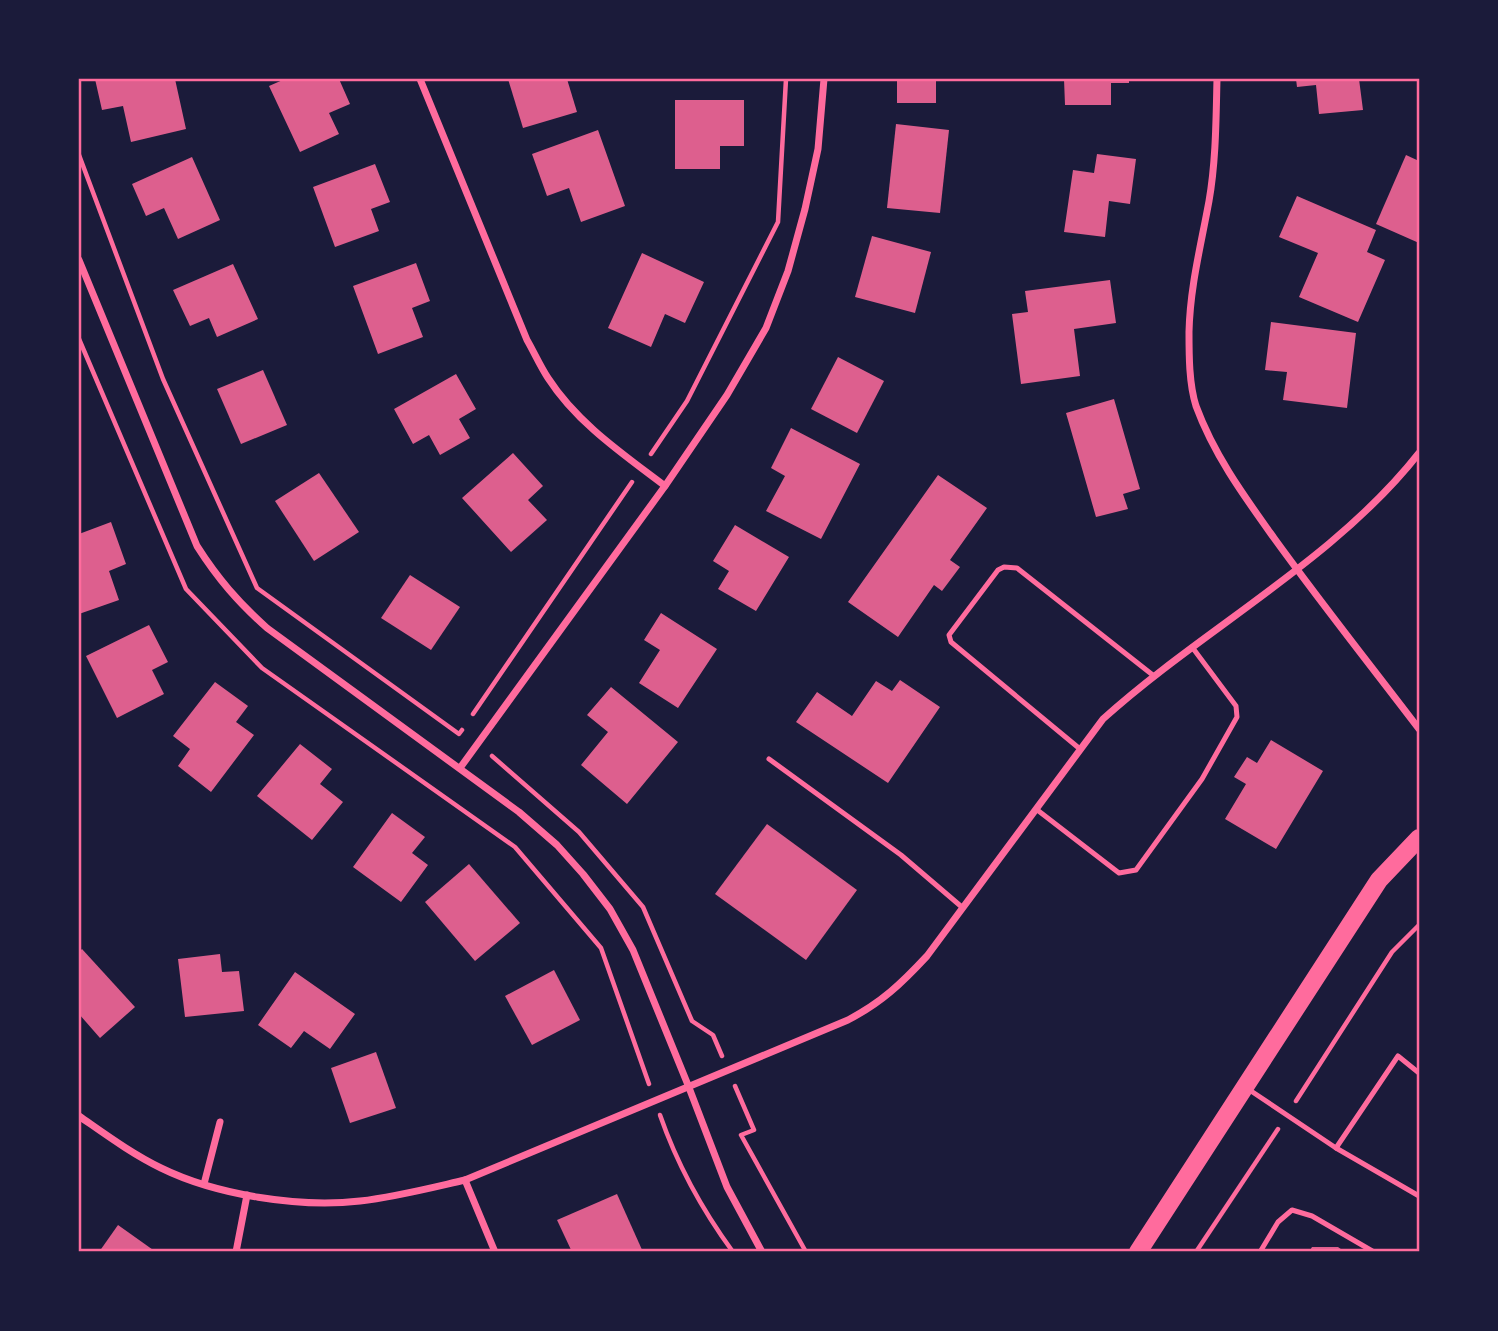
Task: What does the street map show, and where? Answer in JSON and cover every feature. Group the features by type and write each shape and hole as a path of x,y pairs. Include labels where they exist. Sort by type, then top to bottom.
{"main road":[{"path":"1138,1252 1379,880 1419,838"}],"street":[{"path":"420,79 527,340 549,379 574,411 603,439 664,486"},
{"path":"460,768 664,486 727,395 766,328 788,271 818,149 824,79"},
{"path":"1217,79 1210,198 1192,287 1189,331 1195,402 1210,440 1233,481 1419,729"},
{"path":"79,260 181,512 197,546 216,575 239,603 267,628 519,812 557,845 610,909 633,950 727,1186 762,1252"},
{"path":"79,1116 161,1168 204,1184 247,1195 313,1202 358,1201 405,1194 465,1180 848,1020 876,1005 900,986 927,956 1103,719 1154,676 1369,510 1419,453"},
{"path":"204,1184 220,1122"},
{"path":"465,1180 495,1252"},
{"path":"236,1252 247,1195"}],"lane":[{"path":"1080,749 951,642 949,635 998,570 1004,567 1017,568 1154,676"},
{"path":"1036,809 1119,873 1136,870 1202,779 1237,717 1236,706 1192,648"},
{"path":"769,759 901,855 963,908"},
{"path":"1336,1149 1398,1056 1419,1073"},
{"path":"1245,1087 1336,1149 1419,1196"},
{"path":"1260,1252 1278,1222 1292,1210 1312,1216 1374,1252"}],"path":[{"path":"79,155 163,379 257,588 459,734 687,401 778,222 786,79"},
{"path":"79,339 186,589 262,668 515,847 601,948 667,1135 710,1221 733,1252"},
{"path":"1196,1252 1392,952 1419,925"}],"building":[{"path":"95,79 175,79 186,129 131,142 123,106 102,110"},
{"path":"285,79 339,79 350,104 329,113 339,134 300,152 269,86"},
{"path":"508,79 567,79 577,112 523,128"},
{"path":"897,79 936,79 936,103 897,103"},
{"path":"1064,79 1129,79 1129,83 1111,83 1111,105 1065,105"},
{"path":"1296,79 1359,79 1363,110 1319,114 1316,85 1297,87"},
{"path":"675,100 744,100 744,146 720,146 720,169 675,169"},
{"path":"896,124 949,130 940,213 887,208"},
{"path":"598,130 625,206 581,222 569,188 547,196 532,154"},
{"path":"1097,154 1136,159 1130,204 1109,201 1105,237 1064,232 1073,170 1094,173"},
{"path":"1406,155 1419,161 1419,243 1376,224"},
{"path":"192,157 220,220 178,239 164,208 146,216 132,184"},
{"path":"375,164 390,202 371,209 379,231 335,247 313,187"},
{"path":"1297,196 1376,230 1367,252 1385,260 1358,322 1299,297 1318,253 1279,237"},
{"path":"872,236 931,252 915,313 855,297"},
{"path":"642,253 704,282 685,323 665,314 651,347 608,328"},
{"path":"416,263 430,301 412,308 423,337 378,354 353,286"},
{"path":"233,264 258,319 217,337 209,318 190,326 173,290"},
{"path":"1110,280 1116,323 1074,329 1080,376 1021,384 1012,314 1028,312 1025,291"},
{"path":"1271,322 1356,333 1347,408 1283,400 1287,372 1265,370"},
{"path":"838,357 884,381 857,433 811,409"},
{"path":"263,370 287,425 241,444 217,389"},
{"path":"456,374 476,409 459,419 470,438 440,455 429,435 413,444 394,409"},
{"path":"1114,399 1140,489 1123,494 1128,509 1096,517 1066,413"},
{"path":"791,428 860,464 821,539 766,511 785,476 771,468"},
{"path":"513,453 543,486 528,500 547,520 511,552 462,498"},
{"path":"319,473 359,532 314,561 275,501"},
{"path":"938,475 987,508 950,560 960,567 942,591 934,585 898,637 848,602"},
{"path":"111,522 126,564 109,571 119,600 79,614 79,534"},
{"path":"735,525 789,557 756,611 718,589 729,571 713,561"},
{"path":"410,575 460,607 431,650 381,618"},
{"path":"661,613 717,649 678,708 639,683 660,650 644,640"},
{"path":"149,625 168,662 152,670 164,694 117,718 86,656"},
{"path":"900,680 940,707 888,783 796,722 817,692 852,716 876,681 892,691"},
{"path":"215,682 248,706 236,722 254,735 211,792 178,766 190,749 173,736"},
{"path":"611,687 678,742 627,804 581,765 608,732 587,715"},
{"path":"1271,740 1323,771 1276,849 1225,819 1246,784 1234,777 1247,757 1257,763"},
{"path":"300,744 332,769 320,784 343,802 312,840 257,796"},
{"path":"392,813 425,837 412,853 428,865 401,902 353,867"},
{"path":"767,824 857,890 806,960 715,894"},
{"path":"469,864 520,923 475,961 425,902"},
{"path":"82,949 135,1007 100,1038 79,1014 79,952"},
{"path":"220,954 222,972 239,971 244,1011 185,1017 178,959"},
{"path":"554,970 580,1020 532,1045 505,996"},
{"path":"295,972 355,1014 330,1049 304,1031 291,1048 258,1025"},
{"path":"376,1052 396,1108 350,1123 331,1068"},
{"path":"617,1194 643,1252 572,1252 557,1220"},
{"path":"118,1225 156,1252 99,1252"},
{"path":"1312,1247 1338,1247 1345,1252 1309,1252"}]}
